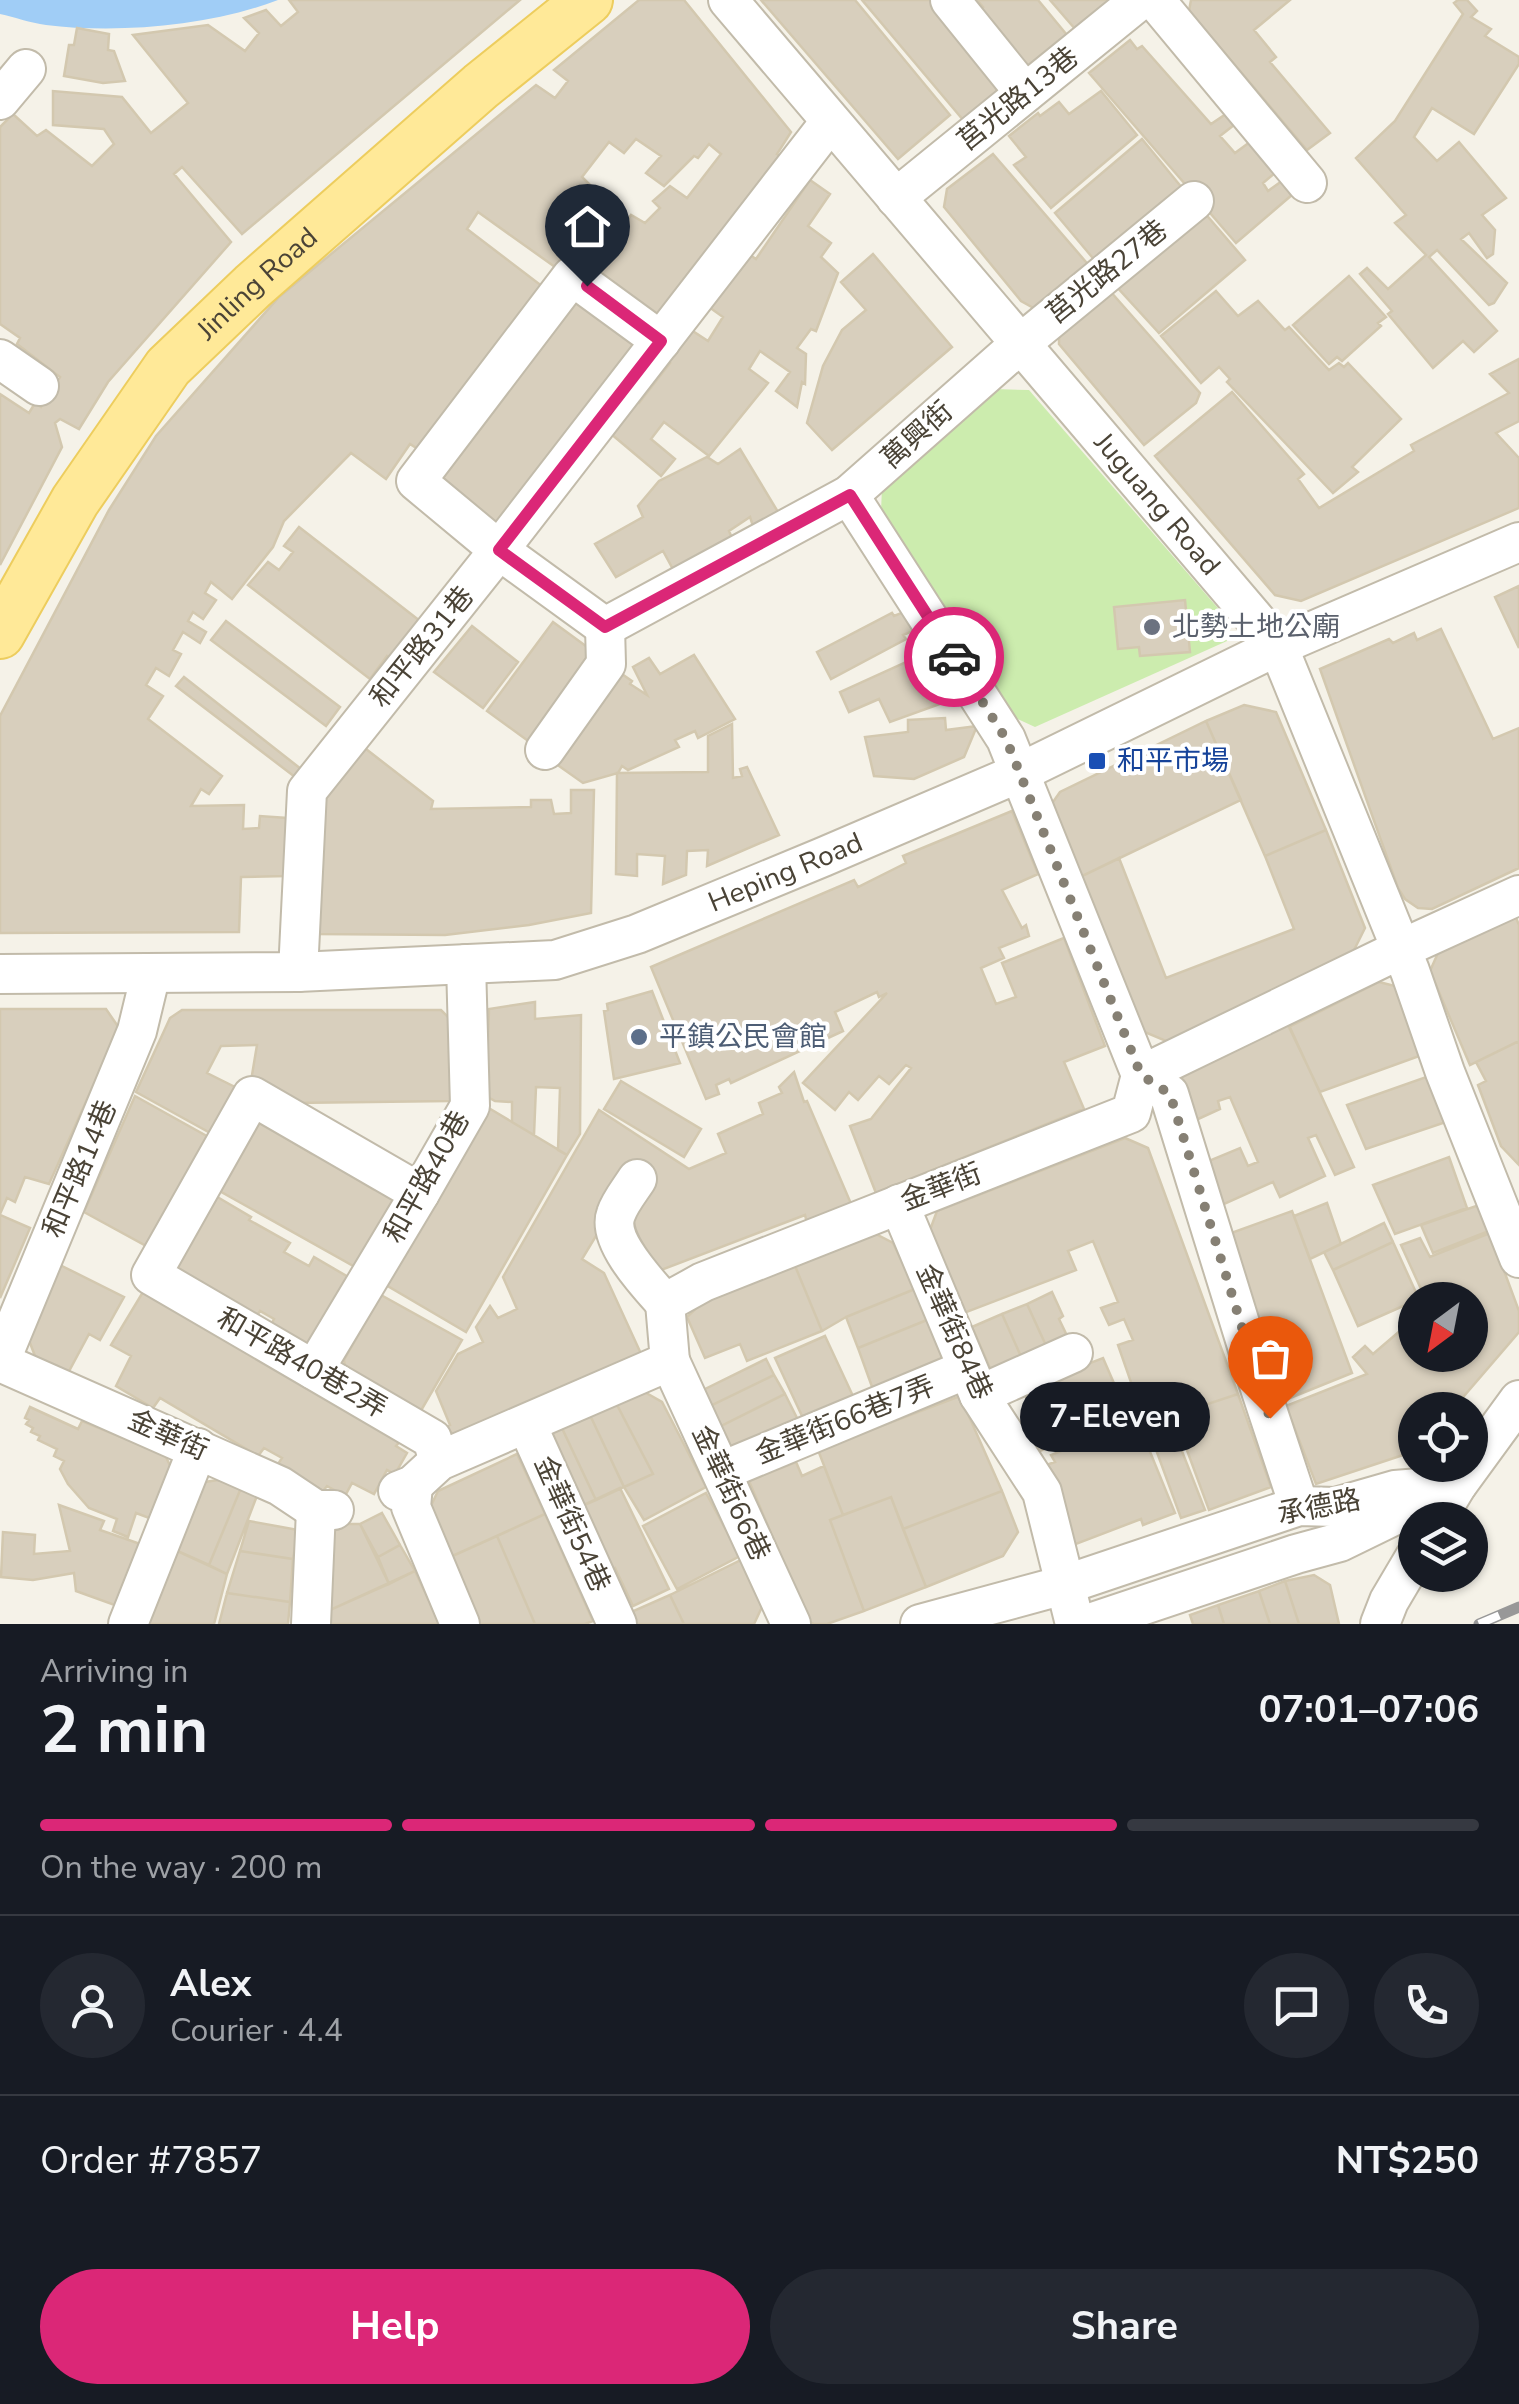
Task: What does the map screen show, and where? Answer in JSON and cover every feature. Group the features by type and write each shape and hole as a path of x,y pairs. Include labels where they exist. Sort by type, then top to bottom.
{"main road":[{"name":"Jinling Road","path":"0,634 75,501 168,367 253,286 481,86 588,0"}],"street":[{"name":"Juguang Road","path":"728,0 1278,646 1519,1258"},
{"path":"950,0 1025,93"},
{"name":"莒光路13巷","path":"896,198 1140,0"},
{"path":"1155,0 1307,184"},
{"path":"0,100 26,69"},
{"name":"和平路31巷","path":"298,972 306,791 499,550 830,122"},
{"name":"莒光路27巷","path":"1020,344 1194,201"},
{"path":"544,750 606,664 605,627 499,550 416,480 572,276 661,341"},
{"name":"萬興街","path":"605,627 850,495 1020,344"},
{"path":"0,359 38,386"},
{"path":"850,495 1006,739 1141,1075 1170,1094 1299,1506"},
{"name":"Heping Road","path":"0,974 298,972 555,960 637,934 841,850 1020,772 1278,646 1519,542"},
{"path":"1141,1075 1519,895"},
{"name":"和平路40巷","path":"314,1370 470,1106 466,964"},
{"name":"和平路14巷","path":"0,1362 137,1031 150,973"},
{"name":"金華街","path":"665,1304 703,1282 1131,1113 1141,1075"},
{"name":"和平路40巷2弄","path":"417,1479 432,1438 152,1275 252,1096 420,1193"},
{"path":"460,1624 411,1507 417,1479 670,1361 665,1304 638,1274 614,1230 614,1216 636,1179"},
{"name":"金華街84巷","path":"898,1204 973,1382 1042,1492 1075,1624"},
{"name":"金華街66巷7弄","path":"722,1471 973,1382 1073,1353"},
{"name":"金華街66巷","path":"670,1361 791,1624"},
{"name":"金華街","path":"0,1362 198,1448 325,1510 311,1624"},
{"path":"1447,1502 1519,1400"},
{"name":"金華街54巷","path":"526,1425 617,1624"},
{"path":"128,1624 198,1448"},
{"name":"承德路","path":"920,1624 1064,1585 1299,1506 1336,1506 1395,1490 1457,1485"},
{"name":"承德路","path":"1087,1624 1340,1542 1457,1485"},
{"path":"1380,1624 1398,1586"}],"green space":[{"path":"994,389 1029,390 1223,614 1227,641 1035,727 1007,714 881,512 882,487"}],"water":[{"path":"0,0 278,0 194,22 103,29 46,25 0,14"}],"building":[{"path":"289,0 520,0 242,234 182,167 174,174 231,242 108,382 79,429 60,419 55,423 62,447 0,565 0,394 29,413 35,403 41,407 60,377 17,344 20,338 0,324 0,127 13,114 37,136 46,130 92,166 114,144 104,129 53,125 53,91 122,97 151,133 188,103 133,35 208,25 245,51 259,33 244,18 266,10 281,26 298,12"},
{"path":"639,0 684,0 791,132 777,154 785,159 656,324 589,273 631,215 645,223 660,208 653,201 670,186 687,198 721,154 709,144 664,186 646,173 661,156 636,139 624,153 609,142 582,177 595,190 571,226 587,238 562,272 478,212 467,229 547,290 421,451 410,444 386,479 351,453 284,521 273,547 232,599 211,582 205,593 216,600 203,619 193,612 188,621 206,632 200,643 183,632 173,650 181,654 169,676 156,668 146,685 163,696 148,719 222,776 209,794 201,789 191,806 244,805 243,829 259,828 260,816 287,818 286,876 241,877 239,932 0,933 0,716 109,510 156,436 279,297 536,85 555,98 568,81 554,70"},
{"path":"761,0 855,0 950,115 898,159"},
{"path":"862,0 933,0 1004,87 964,121"},
{"path":"977,0 1038,0 1067,35 1026,68 977,12 983,7"},
{"path":"1050,0 1108,0 1076,30"},
{"path":"1191,0 1290,0 1254,30 1276,57 1270,62 1330,133 1307,150 1189,11"},
{"path":"1467,0 1477,11 1471,17 1491,29 1485,36 1519,57 1519,64 1474,134 1432,108 1414,137 1437,161 1459,142 1506,198 1482,215 1495,230 1493,254 1487,258 1469,233 1461,239 1507,283 1489,305 1437,250 1429,257 1497,331 1474,352 1463,341 1433,368 1360,274 1367,268 1388,289 1426,255 1395,223 1406,215 1356,158 1395,121 1463,14 1454,3"},
{"path":"77,28 109,34 108,50 114,51 125,81 103,83 64,76 69,45 74,45"},
{"path":"1130,40 1137,49 1142,46 1211,124 1226,114 1234,125 1220,136 1235,153 1250,142 1276,172 1263,183 1268,191 1282,181 1293,194 1236,243 1089,73"},
{"path":"1101,91 1137,135 1051,208 1014,165 1026,157 1009,136 1059,102 1069,114"},
{"path":"1142,139 1183,189 1097,263 1055,213"},
{"path":"993,154 1092,269 1039,311 1021,301 944,207 947,189"},
{"path":"810,180 830,194 808,226 831,243 821,257 838,273 816,331 811,329 797,348 806,354 805,384 802,382 797,407 776,391 790,372 760,351 749,369 768,383 709,456 664,422 651,439 675,459 661,476 610,433 635,401 639,403 670,363 665,360 691,330 708,341 723,317 709,307 750,255 756,259"},
{"path":"1203,211 1245,260 1159,333 1116,286"},
{"path":"873,254 952,347 832,450 807,423 823,366 842,330 866,310 841,282"},
{"path":"1349,276 1386,317 1342,361 1337,357 1329,364 1293,325"},
{"path":"1110,291 1200,393 1196,403 1144,445 1059,344 1059,333"},
{"path":"1216,291 1238,316 1258,301 1329,370 1339,363 1344,367 1348,363 1401,419 1352,467 1358,472 1333,493 1227,382 1230,379 1219,367 1201,383 1161,336"},
{"path":"577,299 638,344 497,529 434,479"},
{"path":"1519,359 1519,421 1496,433 1519,458 1519,508 1301,601 1275,595 1155,456 1232,392 1304,474 1298,479 1319,508 1414,451 1411,445 1509,393 1490,374"},
{"path":"740,449 778,512 753,526 750,517 729,531 732,538 674,571 663,551 616,577 595,544 643,517 638,506 659,481 707,457 718,464"},
{"path":"299,527 420,621 370,679 248,585 268,562 279,570 293,552 284,546"},
{"path":"1519,586 1519,648 1495,597"},
{"name":"北勢土地公廟","path":"1185,600 1190,652 1140,656 1139,647 1118,649 1114,607"},
{"path":"904,612 915,630 903,635 906,639 831,679 817,652 892,613 894,616"},
{"path":"226,621 340,707 326,726 211,640"},
{"path":"553,622 594,652 531,743 487,711"},
{"path":"472,626 518,662 483,708 434,672"},
{"path":"1441,629 1493,739 1519,728 1519,868 1432,909 1418,908 1398,888 1320,669 1389,639 1393,643 1414,633 1417,640"},
{"path":"928,652 938,668 934,671 948,701 890,722 879,699 849,712 840,692"},
{"path":"694,655 735,719 698,738 695,731 675,740 679,747 628,770 622,766 618,773 583,783 552,761 619,672 647,695 633,667 649,658 660,674"},
{"path":"184,677 301,769 295,777 176,686"},
{"path":"1244,705 1276,712 1326,830 1265,856 1206,721"},
{"path":"945,718 946,730 977,726 964,757 914,779 874,776 865,737 908,732 908,720"},
{"path":"1206,721 1241,800 1078,878 1046,812 1060,792"},
{"path":"732,724 733,778 742,776 740,769 747,767 779,835 707,866 708,850 687,851 686,875 663,884 665,856 637,854 637,876 616,874 617,773 708,772 708,736"},
{"path":"366,749 433,801 431,809 531,807 531,800 551,800 554,814 571,813 571,790 594,790 591,913 445,935 316,934 316,802"},
{"path":"1012,811 1038,874 1002,890 1029,936 999,948 1004,958 981,968 996,1004 1016,997 1002,963 1064,938 1105,1046 1064,1062 1084,1109 876,1193 850,1126 871,1119 911,1068 906,1065 889,1084 879,1076 858,1100 849,1092 835,1110 803,1083 887,993 879,997 877,992 835,1012 843,1031 731,1083 729,1079 716,1085 719,1094 706,1099 651,967 854,880 858,887 906,863 903,856"},
{"path":"1326,830 1365,928 1347,964 1173,1044 1140,1030 1078,878 1119,858 1166,978 1294,929 1265,856"},
{"path":"1515,915 1519,925 1519,1041 1470,1065 1430,971 1442,944"},
{"path":"1379,982 1395,986 1422,1055 1320,1092 1289,1027"},
{"name":"平鎮公民會館","path":"652,991 680,1063 614,1079 604,1011 608,1010 607,1004"},
{"path":"535,1002 535,1019 581,1015 580,1134 567,1155 558,1150 560,1088 536,1087 534,1135 512,1122 512,1102 486,1096 489,1009"},
{"path":"0,1009 106,1009 119,1028 49,1184 25,1177 15,1202 7,1198 0,1214"},
{"path":"182,1010 441,1010 452,1021 455,1085 450,1101 291,1103 251,1081 257,1045 221,1046 207,1073 237,1088 214,1135 136,1092 170,1018"},
{"path":"1287,1021 1354,1167 1335,1175 1316,1135 1308,1138 1325,1176 1280,1197 1273,1182 1222,1205 1199,1165 1240,1148 1248,1166 1258,1162 1230,1097 1218,1101 1220,1109 1185,1125 1169,1094 1184,1070"},
{"path":"1519,1041 1519,1165 1501,1146 1478,1085 1486,1081 1476,1062"},
{"path":"794,1072 852,1206 807,1223 805,1215 648,1275 626,1214 634,1173 582,1259 604,1273 643,1358 456,1436 444,1427 450,1425 436,1391 458,1354 483,1342 476,1327 490,1306 498,1318 517,1309 503,1277 599,1110 689,1169 726,1153 718,1134 763,1114 759,1103 782,1093 779,1087"},
{"path":"1429,1076 1446,1122 1366,1149 1347,1105"},
{"path":"621,1081 701,1129 684,1157 604,1109"},
{"path":"135,1096 212,1139 150,1248 84,1212"},
{"path":"487,1107 567,1155 466,1332 386,1285"},
{"path":"254,1119 312,1154 317,1148 338,1160 335,1166 373,1189 378,1182 400,1195 357,1268 216,1189"},
{"path":"1125,1138 1148,1148 1238,1394 1160,1420 1153,1402 1133,1410 1124,1387 1132,1385 1118,1345 1133,1340 1124,1319 1109,1325 1101,1308 1118,1302 1093,1241 1068,1251 1076,1270 964,1313 930,1230 937,1211"},
{"path":"1449,1157 1467,1208 1395,1234 1373,1185"},
{"path":"214,1195 290,1243 284,1252 309,1266 314,1257 350,1278 311,1347 269,1329 274,1319 260,1311 254,1320 173,1275"},
{"path":"1327,1203 1341,1244 1310,1259 1294,1216"},
{"path":"1479,1205 1489,1231 1433,1253 1421,1225"},
{"path":"1292,1211 1352,1373 1285,1400 1223,1236"},
{"path":"0,1215 30,1228 0,1298"},
{"path":"1384,1223 1393,1242 1333,1270 1324,1252"},
{"path":"872,1232 893,1243 915,1289 822,1331 793,1261"},
{"path":"1490,1233 1519,1311 1519,1332 1488,1368 1488,1282 1418,1282 1401,1245 1420,1238 1430,1257"},
{"path":"1393,1242 1411,1282 1398,1282 1398,1308 1358,1326 1333,1270"},
{"path":"793,1261 822,1331 747,1361 740,1344 705,1358 687,1317 708,1297"},
{"path":"58,1264 124,1297 100,1340 89,1334 68,1373 35,1356 27,1335"},
{"path":"915,1289 927,1320 858,1348 846,1317"},
{"path":"143,1292 401,1440 396,1446 407,1453 395,1474 387,1470 374,1494 352,1483 345,1496 327,1486 323,1491 278,1464 282,1458 264,1448 258,1456 160,1398 153,1408 116,1386 131,1356 111,1345"},
{"path":"1052,1292 1070,1342 1049,1352 1027,1304"},
{"path":"381,1295 462,1340 419,1414 346,1374 344,1360"},
{"path":"1027,1304 1049,1352 1023,1361 1002,1314"},
{"path":"1002,1314 1023,1361 993,1375 972,1327"},
{"path":"927,1320 946,1367 875,1395 858,1348"},
{"path":"1398,1333 1398,1372 1485,1372 1467,1392 1398,1392 1398,1457 1316,1484 1286,1406 1367,1374 1353,1357 1365,1346 1373,1354"},
{"path":"825,1336 853,1396 803,1418 775,1358"},
{"path":"1103,1358 1126,1411 1027,1457 1012,1427 1034,1418 1023,1389"},
{"path":"766,1359 774,1375 710,1406 703,1390"},
{"path":"774,1375 785,1394 719,1427 710,1406"},
{"path":"641,1390 662,1402 706,1487 644,1520 624,1487 653,1474 616,1403"},
{"path":"785,1394 804,1432 739,1465 719,1427"},
{"path":"1238,1394 1271,1487 1209,1510 1174,1415"},
{"path":"960,1396 1002,1491 903,1529 891,1497 843,1515 818,1450"},
{"path":"616,1403 653,1474 624,1487 589,1413"},
{"path":"30,1407 78,1429 82,1421 165,1455 176,1478 157,1521 136,1513 128,1537 113,1531 117,1519 89,1508 68,1484 60,1469 64,1461 54,1456 57,1449 31,1432 33,1428 25,1418"},
{"path":"589,1413 624,1487 596,1500 561,1426"},
{"path":"1174,1415 1182,1435 1176,1436 1205,1510 1181,1518 1147,1425"},
{"path":"1137,1420 1175,1513 1143,1525 1141,1519 1076,1544 1051,1532 1032,1470 1055,1462 1051,1455"},
{"path":"561,1426 596,1500 575,1509 540,1436"},
{"path":"517,1454 545,1514 448,1558 427,1514 438,1491"},
{"path":"796,1462 802,1476 824,1466 843,1515 830,1520 864,1611 827,1624 808,1621 749,1481"},
{"path":"218,1480 241,1488 209,1565 173,1549 205,1482"},
{"path":"241,1488 258,1493 227,1574 209,1565"},
{"path":"620,1488 669,1589 633,1606 615,1568 605,1573 575,1509"},
{"path":"1002,1491 1018,1532 1003,1556 926,1587 903,1529"},
{"path":"706,1493 740,1556 677,1589 643,1526"},
{"path":"891,1497 926,1587 864,1611 830,1520"},
{"path":"59,1505 104,1521 100,1530 146,1546 120,1607 76,1591 74,1573 33,1580 1,1577 3,1532 35,1535 34,1554 70,1551"},
{"path":"382,1513 400,1545 378,1557 360,1524"},
{"path":"545,1514 593,1621 535,1624 497,1536"},
{"path":"249,1521 298,1530 293,1559 240,1551"},
{"path":"334,1524 360,1524 389,1584 330,1610"},
{"path":"497,1536 535,1624 476,1624 448,1558"},
{"path":"400,1545 415,1571 389,1584 378,1557"},
{"path":"173,1549 227,1574 214,1624 137,1624"},
{"path":"240,1551 293,1559 290,1602 227,1593"},
{"path":"741,1560 762,1607 754,1624 684,1624 670,1595"},
{"path":"415,1571 440,1624 329,1624 330,1610"},
{"path":"1314,1575 1330,1585 1339,1624 1299,1624 1285,1581"},
{"path":"1285,1581 1299,1624 1270,1624 1259,1591"},
{"path":"1259,1591 1270,1624 1224,1624 1218,1605"},
{"path":"227,1593 290,1602 288,1624 219,1624"},
{"path":"670,1595 684,1624 626,1624 622,1616"},
{"path":"1218,1605 1224,1624 1193,1624 1190,1615"}],"railway":[{"path":"1479,1624 1519,1607"}],"way so far":[{"path":"954,657 1006,739 1141,1075 1170,1094 1270,1418"}],"place":[{"name":"北勢土地公廟","path":"1152,627"},
{"name":"和平市場","path":"1097,761"},
{"name":"平鎮公民會館","path":"639,1037"},
{"name":"7-Eleven","path":"1270,1418"}],"route":[{"path":"587,286 661,341 499,550 605,627 850,495 954,657"}]}
